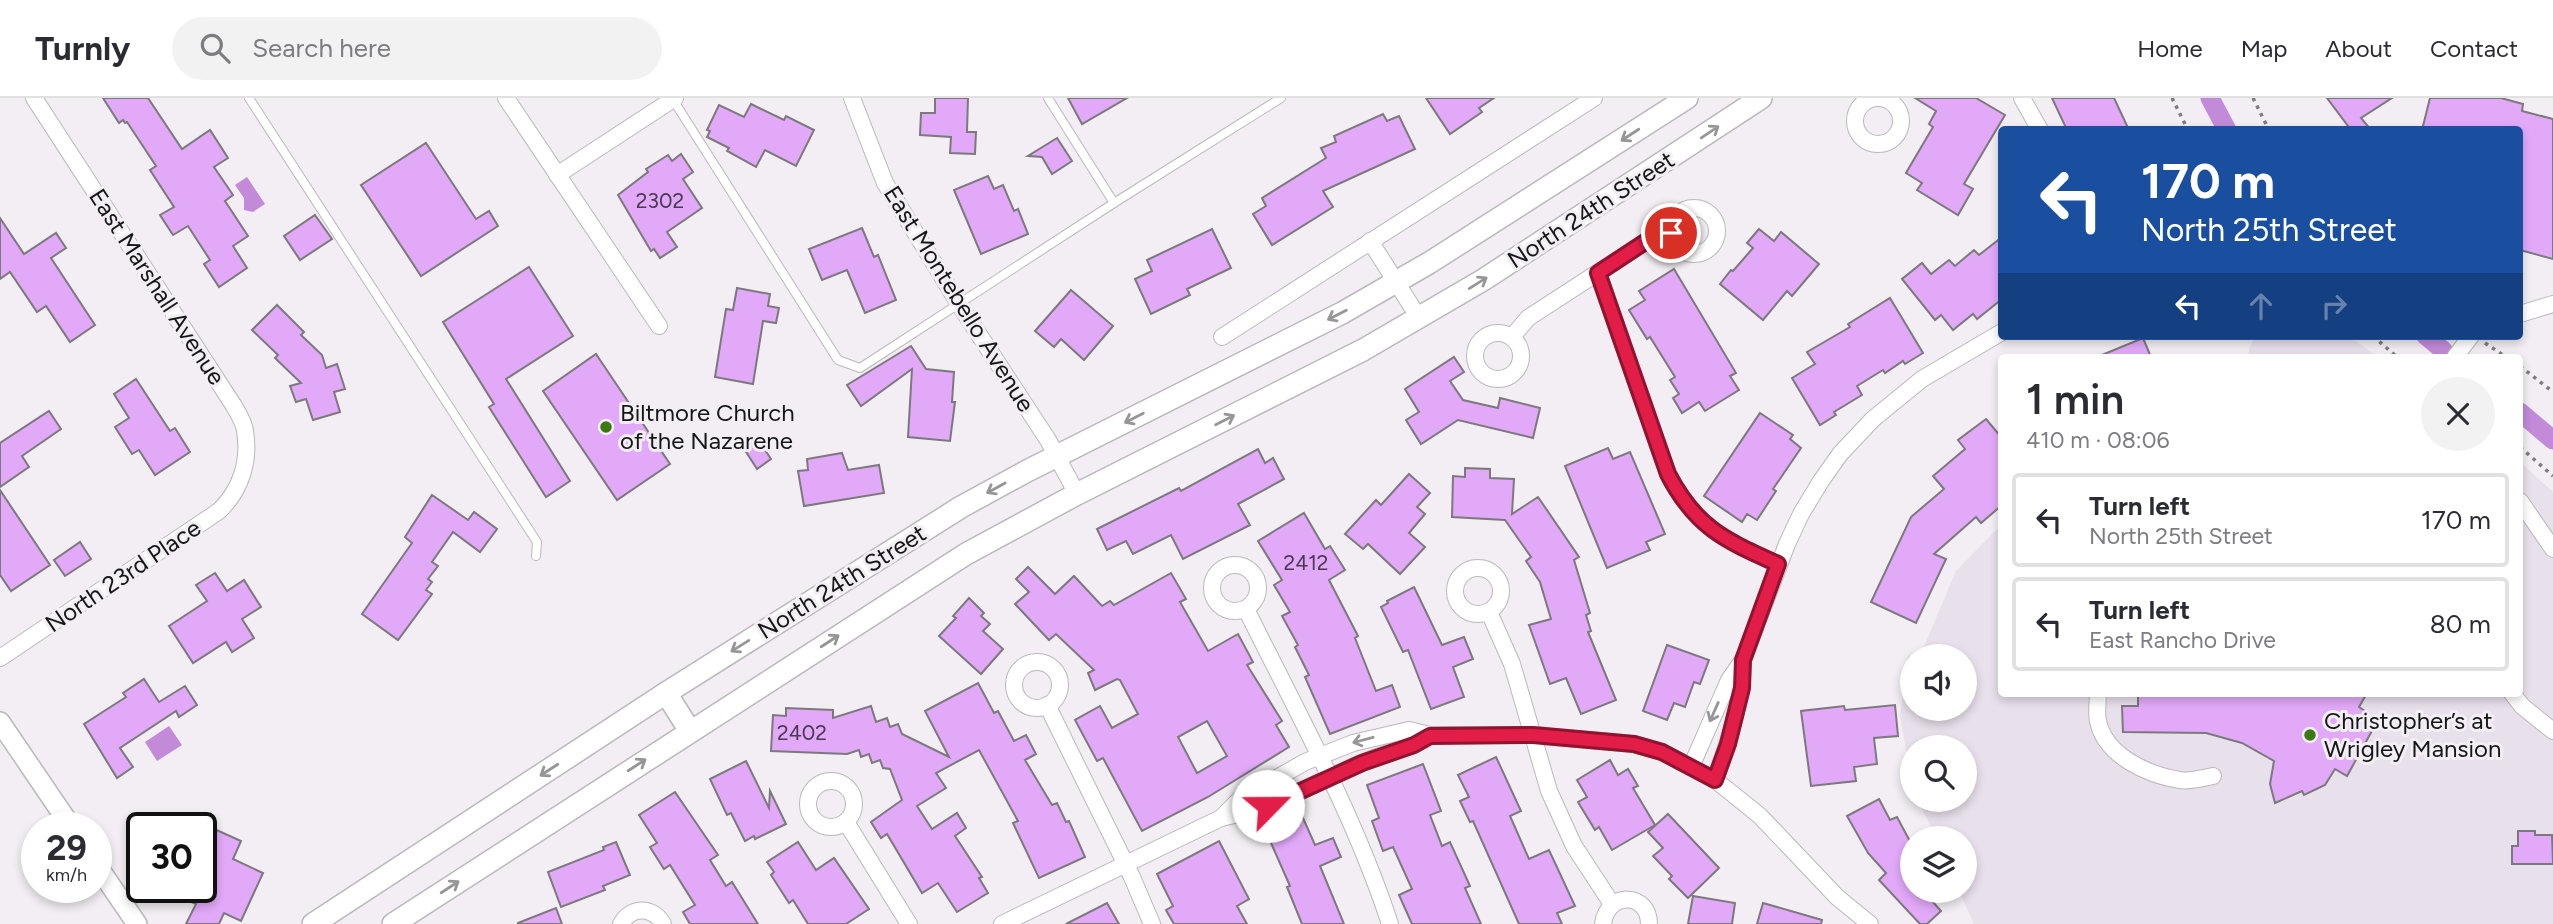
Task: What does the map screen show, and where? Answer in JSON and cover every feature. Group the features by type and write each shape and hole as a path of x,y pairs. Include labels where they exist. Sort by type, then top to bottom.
{"main road":[{"name":"North 24th Street","path":"313,924 666,693 961,507 1342,313 1396,282 1687,98"},
{"name":"North 24th Street","path":"393,924 943,568 1077,494 1363,350 1419,318 1607,201 1761,98"},
{"path":"666,693 690,731"}],"street":[{"name":"East Marshall Avenue","path":"34,98 234,406 245,428 246,452 239,485"},
{"path":"506,98 659,326"},
{"path":"556,175 673,98"},
{"name":"East Montebello Avenue","path":"852,98 885,183 1077,494"},
{"path":"1222,337 1594,98"},
{"path":"2022,98 2037,126"},
{"path":"1513,337 1528,318 1648,240 1671,233"},
{"path":"1370,241 1419,318"},
{"path":"1598,273 1668,474 1679,496 1712,531 1742,549 1778,564"},
{"path":"2523,313 2553,304"},
{"path":"1691,767 1729,680 1743,660 1778,564 1801,514 1840,454 1872,419 1922,379 1998,334"},
{"path":"2458,354 2469,340"},
{"name":"North 23rd Place","path":"0,658 208,520 228,502 239,485"},
{"path":"2523,505 2553,550"},
{"path":"1245,609 1320,756 1364,851 1390,924"},
{"path":"1489,612 1512,664 1549,791 1564,826 1612,904"},
{"path":"1715,780 1728,744 1742,688 1743,660"},
{"path":"2098,697 2097,718 2100,727 2113,748 2126,759 2141,768 2182,781 2213,776"},
{"path":"2515,697 2553,731"},
{"path":"1047,705 1152,924"},
{"path":"0,722 61,812"},
{"path":"1221,818 1240,799 1276,777 1320,756 1353,743 1409,730 1430,736 1533,735 1634,744 1662,752 1715,780 1760,816 1837,897 1871,924"},
{"path":"1002,924 1221,818 1250,813 1430,736"},
{"path":"846,822 909,924"},
{"path":"112,887 137,924"},
{"path":"1603,924 1604,916 1612,904 1627,899 1635,901 1647,911 1649,924"},
{"path":"621,924 628,914 642,910 656,914 663,924"}],"lane":[{"path":"249,98 537,542 536,556"},
{"path":"673,98 838,360 860,368 1281,98"},
{"path":"1048,98 1114,203"}],"path":[{"path":"2172,98 2186,126"},
{"path":"2253,98 2267,126"},
{"path":"2378,340 2394,354"},
{"path":"2475,340 2500,354"},
{"path":"2523,368 2553,392"},
{"path":"2523,450 2553,476"}],"shaded area":[{"path":"247,177 265,204 253,212 244,210 244,198 235,185"},
{"path":"2253,340 2355,340 2374,354 2249,354"},
{"path":"2523,465 2553,492 2553,924 1974,924 1964,903 1977,903 1977,826 1930,826 1924,812 1977,812 1977,735 1903,735 1901,721 1977,721 1977,644 1925,644 1956,571 1998,528 1998,697 2523,697"},
{"path":"169,726 182,745 157,761 145,742"}],"building":[{"path":"103,98 148,98 182,149 210,130 228,158 214,167 233,195 225,201 248,236 233,246 247,268 219,287 204,264 210,260 188,226 173,235 160,215 174,207 150,170 156,166 127,122 123,120 119,123"},
{"path":"935,98 968,98 967,132 976,132 975,154 950,153 951,137 920,135 921,113 935,113"},
{"path":"1068,98 1127,98 1082,124"},
{"path":"1426,98 1494,98 1479,108 1482,112 1450,134"},
{"path":"1915,98 1976,98 2005,115 1964,184 1973,189 1958,215 1917,190 1922,183 1906,173 1933,127 1929,124 1936,111"},
{"path":"2052,98 2114,98 2127,126 2065,126"},
{"path":"2327,98 2392,98 2361,118 2368,126 2348,126"},
{"path":"2430,98 2501,98 2523,104 2522,111 2553,119 2553,259 2523,251 2523,126 2423,126"},
{"path":"751,104 784,120 786,116 814,130 796,166 765,150 756,167 727,151 729,148 707,137 710,131 707,130 719,105 744,117"},
{"path":"1383,114 1387,121 1399,116 1415,149 1323,191 1333,207 1272,245 1253,214 1266,206 1262,198 1326,158 1321,148 1336,142 1334,136"},
{"path":"1057,138 1072,161 1052,174 1042,157 1028,156"},
{"path":"426,143 476,219 489,211 498,226 421,276 361,185"},
{"path":"681,154 693,172 683,179 702,208 667,232 677,247 660,258 654,249 651,251 618,195 648,172 646,169 668,155 672,161"},
{"path":"988,176 994,189 1003,185 1014,211 1018,209 1028,234 981,254 954,190"},
{"path":"315,215 332,239 300,260 284,236"},
{"path":"0,218 24,254 56,233 66,248 51,258 95,325 70,342 46,306 37,312 10,272 0,279"},
{"path":"862,228 874,257 878,255 896,300 865,313 847,270 822,280 809,249"},
{"path":"1212,229 1231,268 1187,289 1190,295 1151,314 1135,279 1152,271 1147,260"},
{"path":"1759,229 1774,241 1781,232 1819,264 1792,296 1787,291 1763,320 1720,284 1753,248 1747,243"},
{"path":"1998,240 1998,302 1977,319 1973,314 1953,330 1941,315 1935,320 1902,279 1922,263 1931,274 1949,260 1955,266 1974,250 1979,255"},
{"path":"529,267 573,336 506,379 570,481 546,497 489,407 494,404 443,322"},
{"path":"1674,269 1736,373 1730,376 1739,390 1705,411 1699,402 1682,413 1673,398 1679,394 1670,380 1675,377 1629,310 1645,300 1639,291"},
{"path":"737,288 770,294 768,306 779,308 776,323 763,321 753,384 715,377 726,309 733,310"},
{"path":"1071,290 1113,326 1084,360 1061,339 1054,347 1035,331"},
{"path":"1890,298 1923,353 1905,364 1903,361 1885,373 1883,370 1857,386 1862,395 1834,412 1836,415 1820,425 1792,378 1815,364 1807,352 1850,327 1848,324"},
{"path":"277,305 304,332 301,335 322,355 326,368 337,364 345,389 334,392 340,412 313,420 306,399 296,402 290,386 301,383 275,358 278,355 252,330"},
{"path":"2144,340 2150,354 2104,354"},
{"path":"911,346 926,369 954,372 952,402 955,402 950,441 908,437 912,369 861,406 847,385"},
{"name":"Biltmore Church of the Nazarene","path":"596,354 670,464 617,500 543,391"},
{"path":"1454,357 1464,372 1450,381 1463,400 1498,408 1500,398 1540,408 1533,438 1458,420 1421,444 1406,420 1419,412 1405,389"},
{"path":"136,379 170,431 175,428 190,452 155,475 139,450 132,454 115,427 129,418 114,394"},
{"path":"49,411 61,429 22,456 29,467 0,487 0,443"},
{"path":"1760,413 1793,435 1790,439 1801,448 1773,489 1776,491 1757,520 1747,514 1742,522 1704,496"},
{"path":"1986,419 1998,433 1998,508 1981,523 1976,517 1934,554 1946,559 1916,623 1871,602 1911,517 1944,489 1933,476 1965,449 1958,440"},
{"path":"757,438 771,459 757,469 743,447"},
{"path":"1608,448 1613,459 1630,452 1665,534 1646,542 1650,550 1607,568 1565,466"},
{"path":"1258,449 1265,463 1273,458 1284,479 1238,504 1250,525 1183,559 1171,535 1133,554 1126,541 1107,550 1097,529 1179,488 1181,491"},
{"path":"842,453 848,470 879,465 884,493 804,506 798,471 808,470 807,459"},
{"path":"1465,468 1490,469 1490,478 1514,479 1512,514 1538,497 1579,557 1574,560 1590,613 1586,615 1591,631 1588,632 1616,700 1581,714 1566,678 1550,684 1529,625 1551,619 1540,582 1526,561 1531,557 1505,520 1452,517 1453,476 1465,477"},
{"path":"1409,474 1430,493 1417,507 1425,514 1409,533 1425,547 1400,574 1368,544 1363,549 1345,534 1376,500 1381,505"},
{"path":"0,490 50,565 11,591 0,575"},
{"path":"432,495 468,520 474,512 497,529 480,552 453,532 432,562 438,566 428,579 432,582 426,590 432,594 398,640 362,614 412,543 405,537"},
{"path":"1304,513 1325,549 1330,546 1345,570 1329,580 1358,636 1355,638 1376,691 1392,685 1400,707 1330,734 1305,677 1309,675 1295,647 1298,645 1282,616 1290,612 1274,585 1282,580 1258,541"},
{"path":"80,542 91,559 65,576 54,560"},
{"path":"1028,567 1055,594 1074,576 1102,606 1110,601 1114,605 1171,573 1186,599 1180,602 1208,651 1238,634 1253,662 1247,665 1282,721 1276,725 1289,747 1208,797 1142,831 1103,758 1097,761 1075,720 1100,706 1112,728 1138,714 1120,680 1095,690 1088,673 1094,670 1056,634 1049,640 1015,604 1029,592 1016,579","holes":["1207,721 1227,756 1197,773 1178,737"]},
{"path":"215,573 227,591 244,580 261,607 242,619 254,638 232,652 226,642 193,663 169,626 207,601 196,585"},
{"path":"1414,587 1442,645 1464,637 1473,659 1453,667 1464,697 1431,709 1408,650 1403,652 1381,607"},
{"path":"969,598 984,613 981,616 990,624 983,631 1003,649 981,674 939,636 956,618 953,616"},
{"path":"1667,645 1709,660 1700,684 1694,682 1685,707 1674,703 1667,720 1643,711"},
{"path":"144,679 159,702 185,686 197,705 179,717 176,711 120,748 133,767 117,778 84,724 126,697 123,693"},
{"path":"978,683 994,713 998,711 1014,741 1026,735 1036,754 1025,760 1052,805 1057,803 1066,822 1069,821 1085,857 1039,878 1013,823 1018,821 979,750 936,773 946,788 917,806 932,829 957,813 966,828 955,836 982,877 979,878 988,893 957,912 938,883 922,893 887,834 881,838 871,822 902,800 890,769 883,768 880,760 872,763 869,754 861,757 859,750 847,754 771,751 773,715 786,716 786,708 833,710 833,718 871,706 876,722 887,718 890,727 898,724 902,734 949,757 925,711"},
{"path":"2138,697 2365,697 2359,707 2368,713 2363,722 2373,729 2347,776 2335,769 2325,785 2304,795 2302,791 2275,803 2270,784 2274,761 2242,743 2206,733 2123,732 2122,706 2138,706"},
{"path":"1895,705 1898,736 1874,738 1877,764 1854,767 1856,781 1811,786 1801,711 1844,706 1845,710"},
{"path":"1496,757 1521,811 1510,816 1529,859 1549,850 1575,906 1557,913 1562,924 1519,924 1473,821 1470,822 1460,801 1469,797 1458,775"},
{"path":"1610,760 1618,775 1628,769 1638,786 1633,788 1655,825 1612,850 1599,827 1595,830 1578,802 1587,797 1577,780"},
{"path":"746,761 769,808 770,791 786,824 745,841 731,813 727,815 710,779"},
{"path":"1423,764 1441,811 1430,815 1442,846 1450,842 1470,886 1465,888 1481,924 1412,924 1399,895 1412,889 1393,847 1383,851 1372,821 1379,818 1367,785"},
{"path":"675,792 718,855 710,860 726,886 732,882 758,924 690,924 683,912 695,905 670,865 664,869 650,847 657,843 639,815"},
{"path":"1879,799 1890,820 1897,817 1902,826 1900,903 1879,880 1886,873 1868,853 1847,816"},
{"path":"1668,814 1719,868 1688,898 1669,879 1672,876 1653,856 1663,848 1648,832"},
{"path":"1303,818 1315,845 1333,838 1341,857 1320,866 1344,924 1302,924 1287,887 1290,886 1267,834"},
{"path":"217,830 241,841 233,859 263,873 241,921 224,913 219,924 186,924 196,904 194,903 217,903"},
{"path":"2518,831 2552,835 2553,864 2512,864 2512,846 2518,846"},
{"path":"1219,841 1249,899 1237,906 1247,924 1174,924 1166,910 1173,906 1157,874"},
{"path":"616,842 630,875 603,886 605,890 561,907 548,872 604,850 603,847"},
{"path":"798,842 816,870 834,858 869,909 846,924 808,924 793,900 789,903 771,875 774,872 767,862"},
{"path":"1693,896 1735,903 1732,924 1688,924"},
{"path":"1107,903 1119,924 1066,924"},
{"path":"1763,903 1822,920 1821,924 1757,924"},
{"path":"1900,903 1934,903 1941,911 1927,924 1920,924"},
{"path":"556,908 562,924 518,924 518,923"}],"waterway":[{"path":"2210,98 2225,126"},
{"path":"2431,340 2443,350"},
{"path":"2523,415 2553,440"}],"place":[{"name":"Biltmore Church of the Nazarene","path":"606,427"},
{"name":"Christopher’s at Wrigley Mansion","path":"2310,735"}],"route":[{"path":"1268,806 1362,763 1414,745 1430,736 1533,735 1634,744 1662,752 1715,780 1728,744 1742,688 1743,660 1778,564 1742,549 1712,531 1679,496 1668,474 1598,273 1648,240 1671,233"}]}
